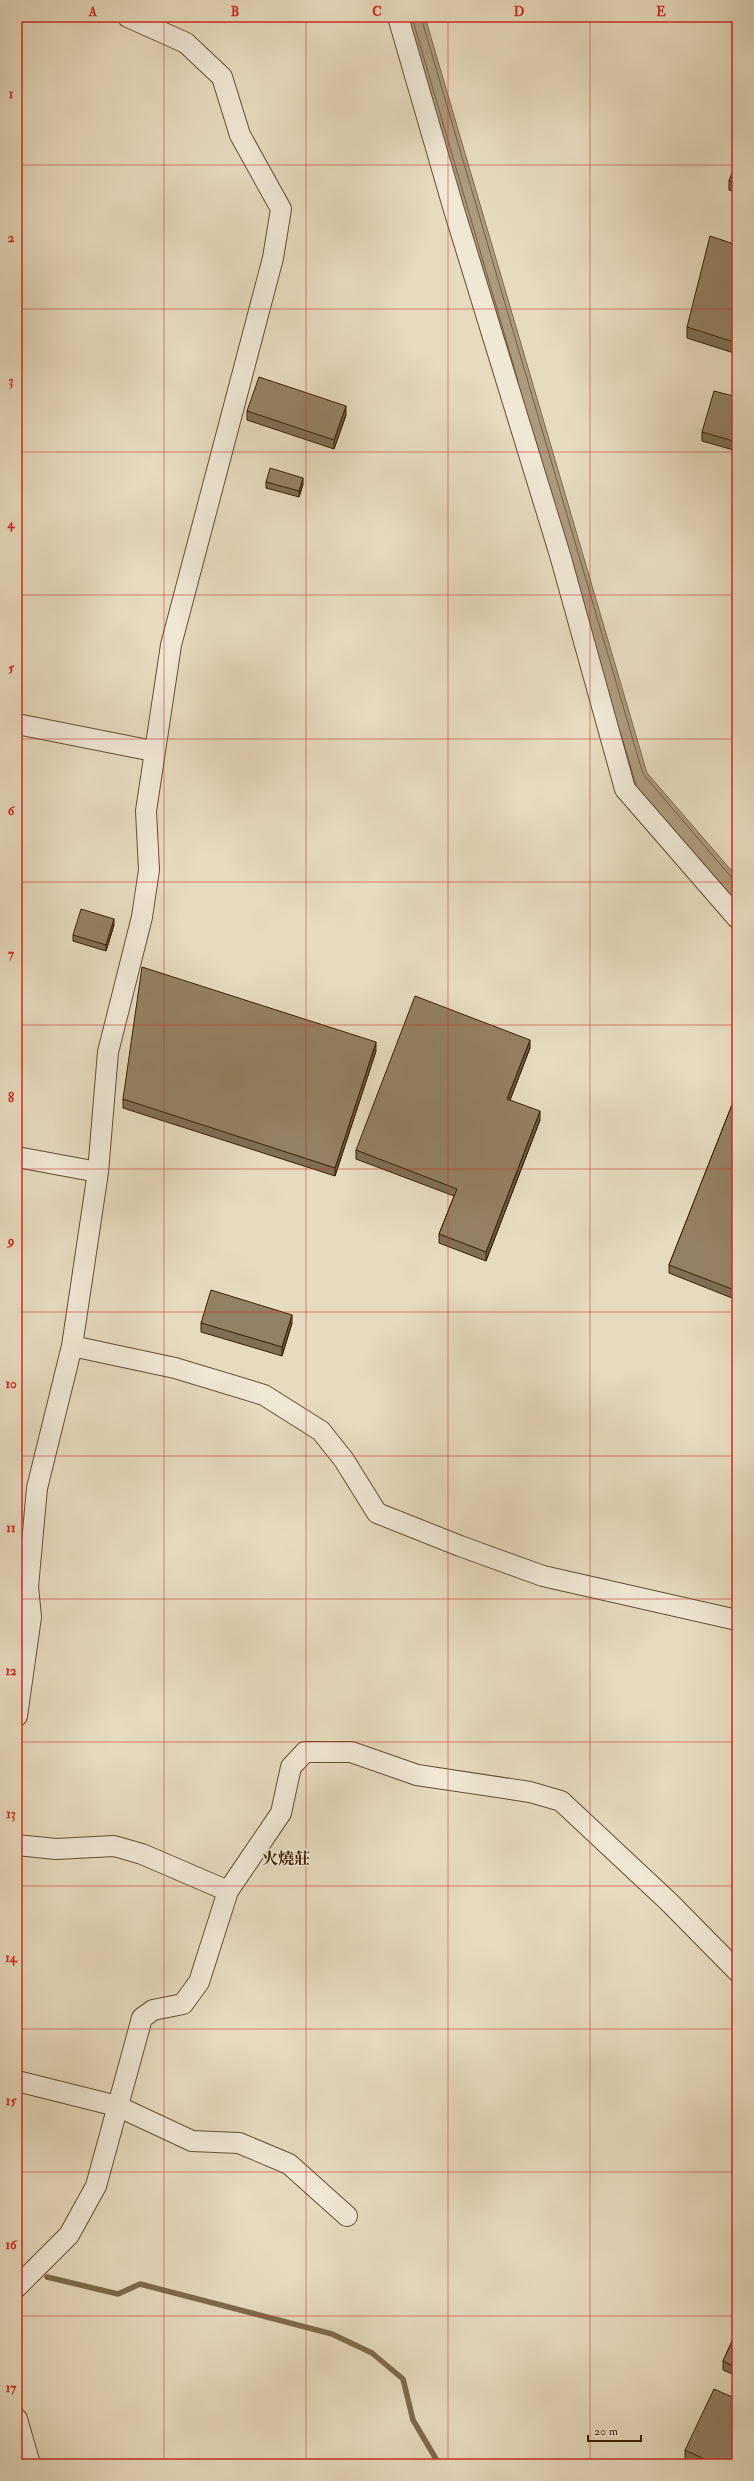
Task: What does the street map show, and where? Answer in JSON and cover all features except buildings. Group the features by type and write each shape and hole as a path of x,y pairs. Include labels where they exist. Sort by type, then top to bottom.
{"lane":[{"path":"17,1716 31,1617 28,1587 37,1488 72,1346 98,1172 108,1052 142,917 149,870 146,811 153,751 171,645 273,258 281,208 240,135 222,77 186,43 128,17"},
{"path":"398,17 454,210 560,555 625,789 737,918"},
{"path":"17,724 153,751"},
{"path":"17,1157 98,1172"},
{"path":"72,1346 175,1368 264,1395 321,1431 344,1460 377,1513 460,1546 543,1576 737,1620"},
{"path":"17,2286 69,2235 96,2186 116,2106 142,2018 153,2010 183,2004 199,1982 228,1891 281,1813 291,1767 305,1752 351,1752 418,1775 530,1792 560,1801 669,1902 737,1971"},
{"path":"17,1845 56,1849 114,1846 142,1854 228,1891"},
{"path":"17,2081 116,2106 192,2141 239,2143 289,2164 347,2216"},
{"path":"17,2419 30,2464"}],"water":[{"path":"408,17 425,17 647,773 737,877 737,908 633,788"}],"waterway":[{"path":"47,2277 118,2294 140,2284 332,2334 372,2353 403,2379 413,2420 439,2464"}],"district":[{"name":"火燒莊","path":"286,1858"}]}
